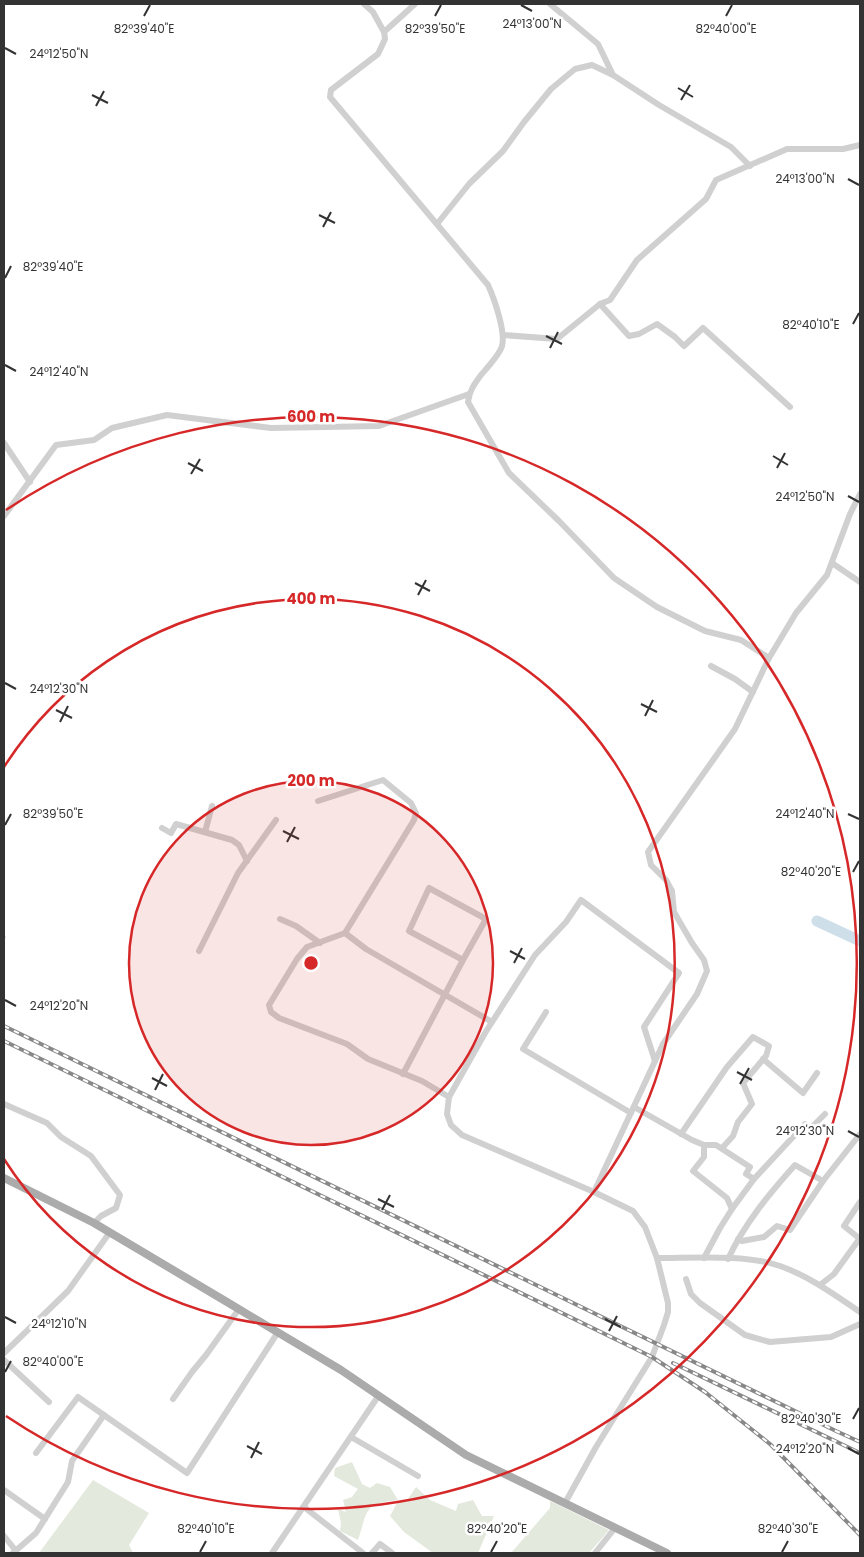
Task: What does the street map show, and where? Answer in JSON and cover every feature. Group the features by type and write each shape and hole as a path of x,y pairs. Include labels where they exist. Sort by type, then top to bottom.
{"main road":[{"path":"4,1178 94,1223 278,1332 341,1370 466,1455 667,1553"}],"street":[{"path":"364,4 373,12 384,32 385,39 378,54 330,90 330,97 488,285 494,297 503,335 502,347 469,394 468,402 509,472 559,520 614,578 657,607 706,631 741,640 769,658"},
{"path":"384,32 415,4"},
{"path":"550,4 598,44 613,75"},
{"path":"437,224 469,184 503,152 551,89 575,69 592,65 613,75 659,105 731,147 750,166"},
{"path":"503,335 557,339 600,304 610,300 637,260 706,200 716,180 787,150 843,149 860,145"},
{"path":"600,304 628,336 640,334 657,324 684,346 703,328 790,407"},
{"path":"4,516 56,445 94,440 112,428 167,416 271,428 379,426 469,394"},
{"path":"4,443 30,482"},
{"path":"594,1192 663,1044 698,994 707,971 704,960 674,912 672,891 666,880 651,865 648,852 735,729 769,658 796,613 827,575 850,514 860,494"},
{"path":"832,564 860,582"},
{"path":"711,666 735,679 752,692"},
{"path":"318,801 383,780 411,803 416,813 414,820 345,933 307,947 296,959 269,1005 271,1012 280,1018 347,1044 368,1059 422,1081 449,1097"},
{"path":"205,832 212,806"},
{"path":"199,951 238,873 276,820"},
{"path":"162,828 171,833 176,824 232,840 239,844 247,861"},
{"path":"403,1074 462,960 486,919 429,888 409,931 462,960"},
{"path":"565,1504 596,1447 652,1357 664,1325 668,1312 668,1303 657,1258 645,1227 633,1211 594,1192 462,1135 451,1125 446,1114 449,1097 492,1022 536,955 566,922 581,900 679,973 644,1027 655,1061"},
{"path":"280,919 296,926 320,943"},
{"path":"345,933 366,949 492,1022"},
{"path":"546,1012 522,1050 632,1110 681,1134 704,1145 716,1145 750,1167 746,1174 754,1179"},
{"path":"681,1134 727,1067 754,1037 769,1046 766,1056 743,1083 752,1104 738,1122 732,1136 723,1147"},
{"path":"763,1059 803,1093 817,1073"},
{"path":"4,1104 47,1124 61,1137 91,1156 115,1187 120,1195 116,1208 101,1216 94,1223"},
{"path":"704,1258 732,1209 754,1179 805,1124 811,1128 825,1114"},
{"path":"738,1239 742,1241 764,1237 777,1226 790,1230 823,1181 859,1137"},
{"path":"704,1145 704,1157 693,1171 727,1198 732,1209"},
{"path":"728,1259 753,1215 795,1165 823,1181"},
{"path":"820,1285 834,1274 860,1238 844,1226 860,1202"},
{"path":"4,1353 68,1291 110,1232"},
{"path":"657,1258 746,1259 780,1265 820,1285 860,1312"},
{"path":"686,1279 691,1294 700,1303 745,1335 770,1342 831,1337 860,1324"},
{"path":"173,1399 239,1309"},
{"path":"36,1453 78,1397 186,1473 278,1332"},
{"path":"4,1360 49,1402"},
{"path":"272,1553 379,1395"},
{"path":"4,1536 14,1552 36,1533 68,1482 72,1461 104,1415"},
{"path":"351,1436 418,1476"},
{"path":"4,1490 45,1519"},
{"path":"304,1507 363,1553"},
{"path":"595,1553 615,1528"},
{"path":"372,1553 380,1544 392,1553"}],"shaded area":[{"path":"352,1462 362,1484 370,1488 377,1483 390,1487 398,1500 378,1504 369,1510 358,1540 340,1531 341,1523 338,1509 346,1512 343,1500 352,1497 358,1489 334,1476 335,1468"},
{"path":"93,1480 149,1513 129,1545 133,1553 39,1553"},
{"path":"416,1487 430,1500 456,1511 458,1504 473,1500 482,1516 494,1516 478,1553 433,1553 404,1532 390,1516 397,1503 408,1499"},
{"path":"550,1501 609,1530 589,1553 511,1553 550,1508"}],"waterway":[{"path":"817,921 860,941"}],"railway":[{"path":"4,1026 860,1442"},
{"path":"4,1041 652,1357 705,1392 770,1444 860,1535"},
{"path":"673,1363 860,1453"}]}
